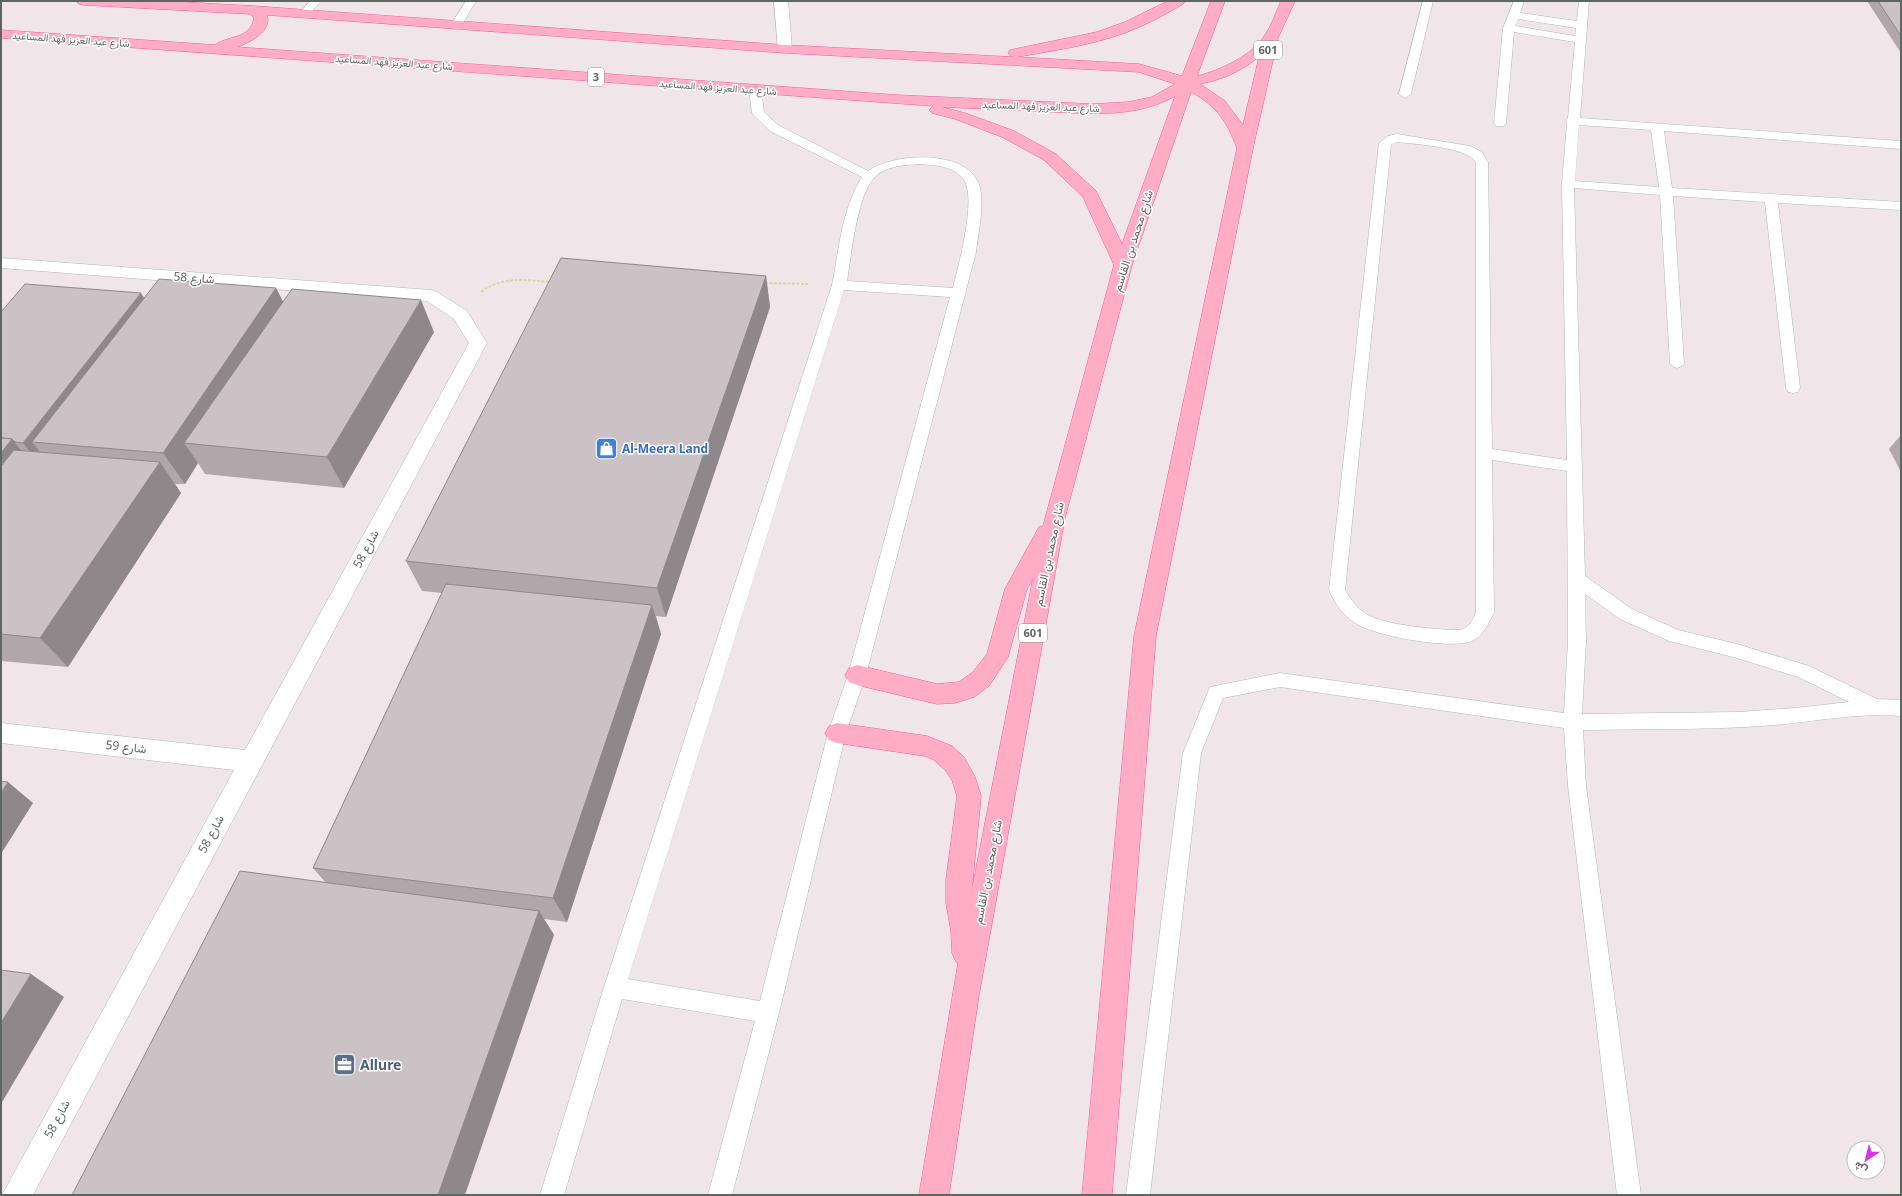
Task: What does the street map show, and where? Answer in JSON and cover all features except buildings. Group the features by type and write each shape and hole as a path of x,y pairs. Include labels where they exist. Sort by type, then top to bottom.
{"main road":[{"path":"84,1 254,10 784,50 1139,68 1166,74 1187,83 1216,101 1229,115 1245,148"},
{"path":"975,60 1066,44 1114,32 1152,16 1178,1"},
{"name":"شارع محمد بن القاسم","path":"934,1195 965,996 1054,518 1124,265 1187,83 1218,1"},
{"name":"601","path":"1097,1195 1145,636 1245,148 1271,38 1288,1"},
{"path":"212,49 232,44 249,36 259,26 261,17 254,10"},
{"name":"شارع عبد العزيز فهد المساعيد","path":"1,34 897,100 1093,109 1128,107 1157,100 1187,83 1217,76 1236,67 1254,54 1271,38"},
{"path":"897,100 960,116 1008,134 1050,157 1090,195 1124,265"},
{"path":"857,675 937,694 955,693 966,690 981,679 997,657 1019,582 1054,518"},
{"path":"837,733 927,746 943,753 955,764 964,777 969,796 959,880 959,903 964,931 965,996"}],"street":[{"path":"781,1 784,50"},
{"name":"شارع 58","path":"1,263 431,296 461,315 478,343 17,1195"},
{"name":"شارع 59","path":"1,733 251,761"}],"lane":[{"path":"305,14 316,1"},
{"path":"456,26 471,1"},
{"path":"1405,94 1428,1"},
{"path":"1500,123 1510,28 1519,1"},
{"path":"1584,1 1572,121 1568,184 1577,580 1577,641 1572,722 1577,786 1629,1195"},
{"path":"1514,15 1581,33"},
{"path":"1510,28 1581,33"},
{"path":"755,89 758,113 774,128 869,176"},
{"path":"1572,121 1901,145"},
{"path":"1657,128 1666,191 1677,363"},
{"path":"1392,138 1466,149 1481,158 1484,453 1485,612 1478,626 1464,637 1448,637 1379,626 1364,620 1351,612 1343,602 1337,590 1385,143 1392,138"},
{"path":"552,1195 615,987 839,285 855,204 869,176 884,167 900,162 915,161 945,164 958,169 969,177 974,195 969,252 857,675 837,733 768,1013 720,1195"},
{"path":"1568,184 1771,199 1901,206"},
{"path":"1771,199 1793,388"},
{"path":"839,285 958,293"},
{"path":"1484,453 1575,467"},
{"path":"1577,580 1626,614 1675,636 1803,670 1875,706"},
{"path":"1138,1195 1192,753 1216,692 1280,680 1572,722 1739,720 1795,716 1875,706 1901,708"},
{"path":"615,987 768,1013"}],"path":[{"path":"461,315 484,289 494,283 508,281 554,282"},
{"path":"762,283 839,285"}],"place":[{"name":"Al-Meera Land","path":"607,449"},
{"name":"Allure","path":"345,1065"}]}
